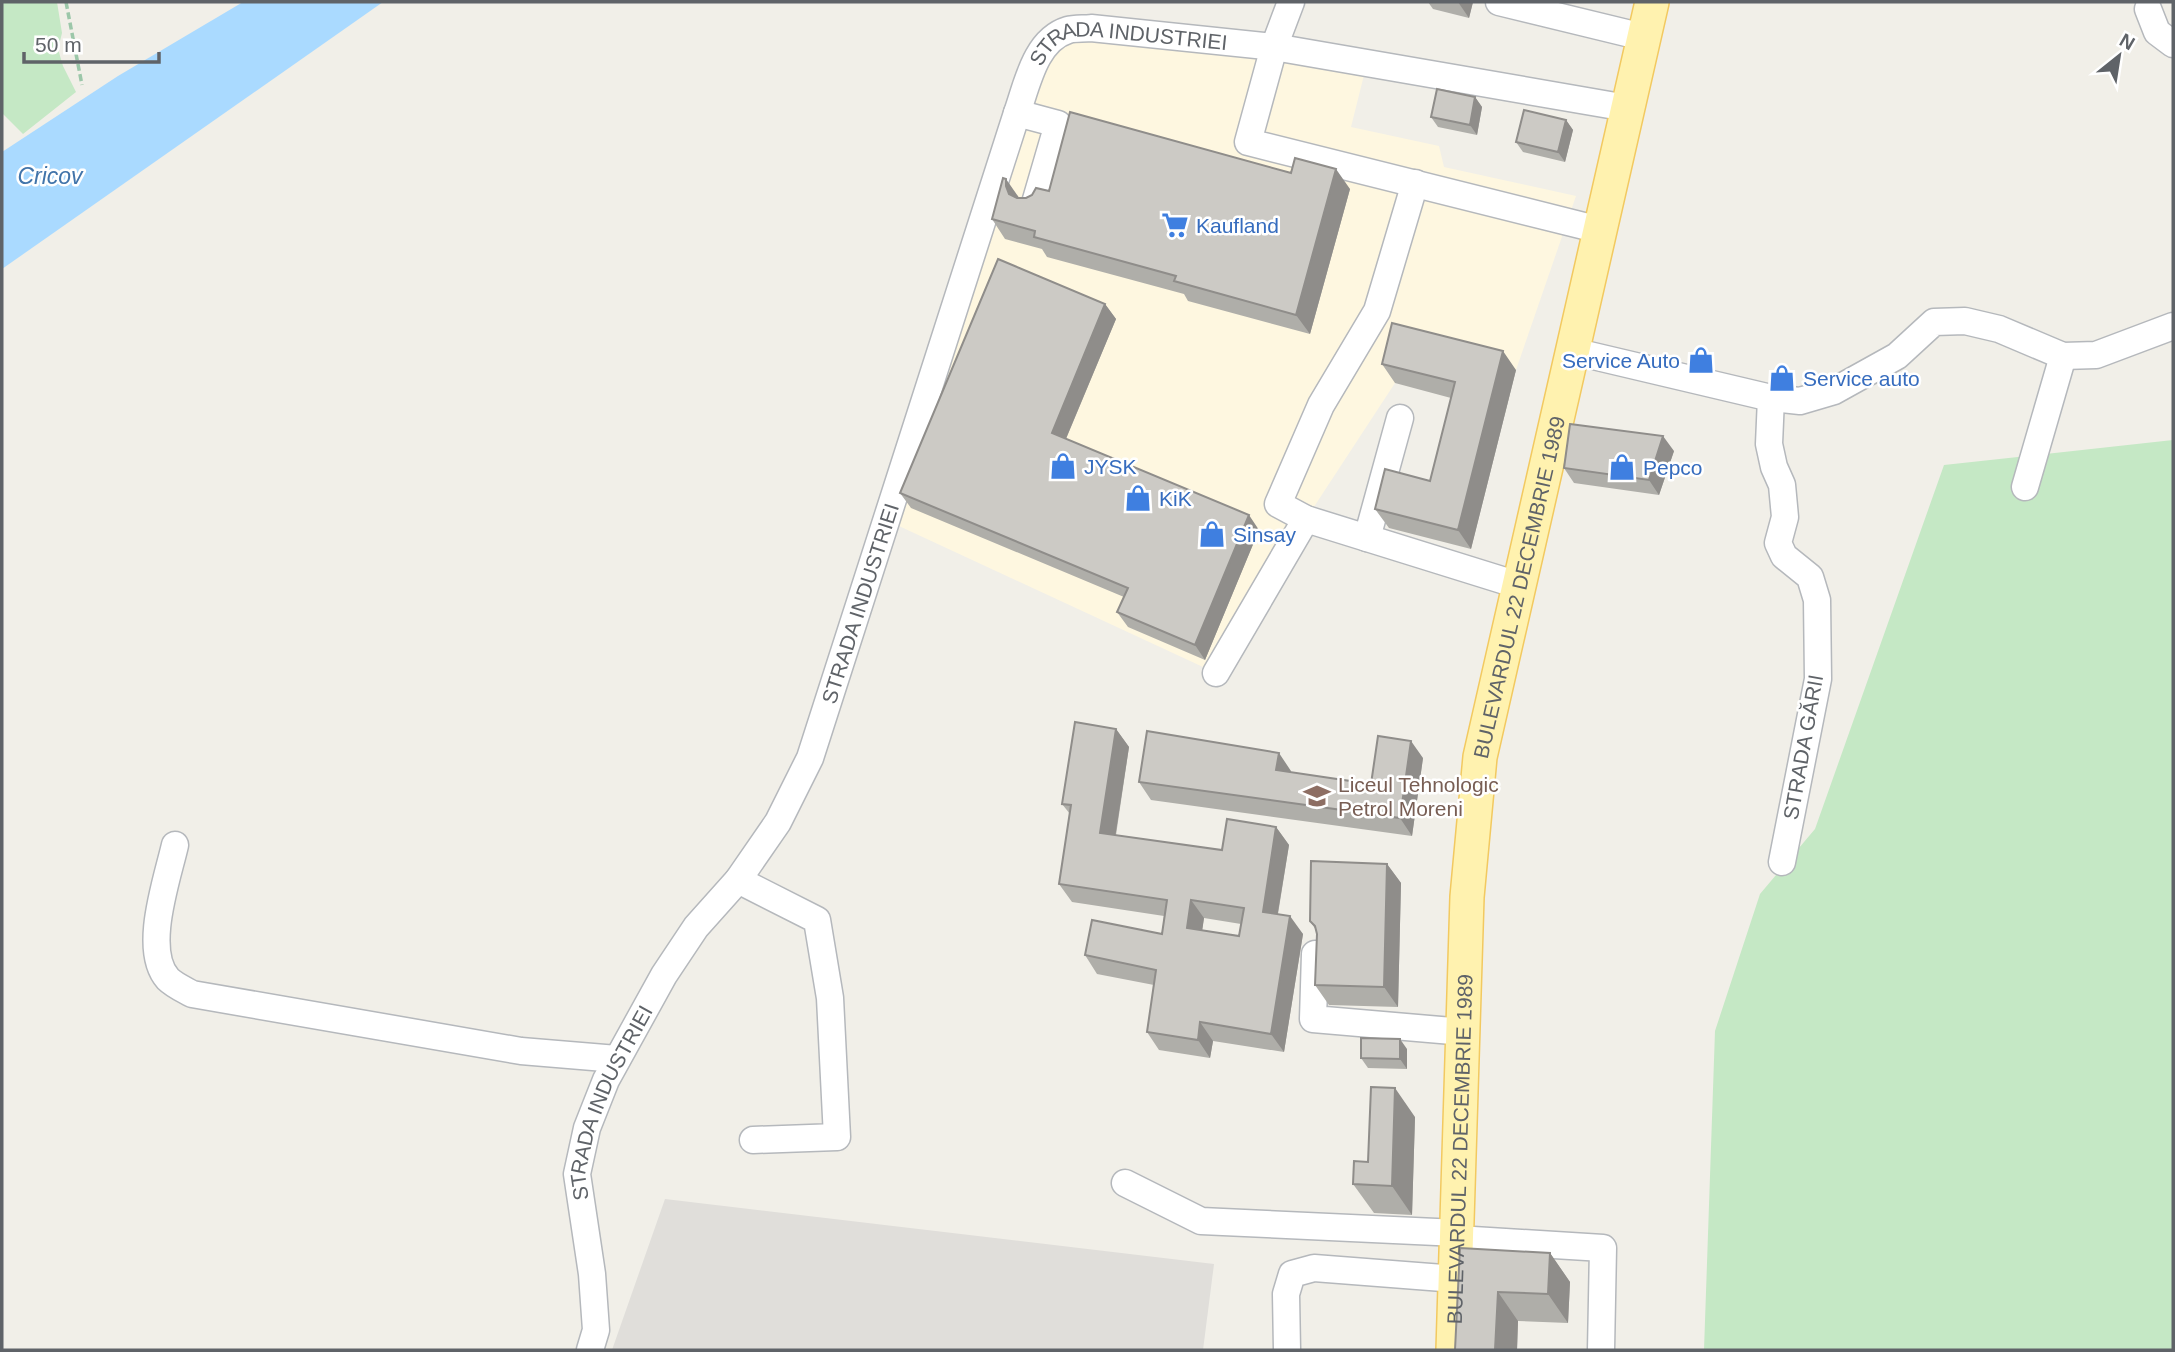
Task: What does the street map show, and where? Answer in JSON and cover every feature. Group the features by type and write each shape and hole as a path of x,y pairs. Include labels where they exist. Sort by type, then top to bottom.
{"main road":[{"name":"BULEVARDUL 22 DECEMBRIE 1989","path":"1453,1350 1467,897 1480,757 1652,2"}],"street":[{"path":"1291,2 1274,47 1248,142 1600,230"},
{"path":"1499,2 1643,37"},
{"path":"2148,9 2157,32 2173,44"},
{"name":"STRADA INDUSTRIEI","path":"590,1350 596,1330 592,1274 577,1174 587,1128 606,1080 664,975 690,936 738,880 778,822 810,758 1017,113 1031,72 1052,38 1068,30 1091,28 1274,47 1627,108"},
{"path":"1017,113 1058,124 1035,203"},
{"path":"1415,183 1377,311 1321,405 1278,504 1306,519 1518,584"},
{"path":"1572,351 1771,398 1800,401 1834,391 1897,356 1934,322 1965,321 2000,329 2063,356 2096,355 2173,326"},
{"path":"2025,487 2063,356"},
{"name":"STRADA GĂRII","path":"1771,398 1769,444 1774,467 1782,485 1784,517 1779,543 1784,556 1810,577 1817,600 1818,679 1782,862"},
{"path":"1367,538 1400,418"},
{"path":"1216,673 1306,519"},
{"path":"175,845 157,932 157,958 169,979 192,994 521,1051 617,1059"},
{"path":"738,880 817,920 830,998 837,1137 753,1140"},
{"path":"1315,954 1313,1018 1464,1032"},
{"path":"1125,1183 1201,1221 1458,1236 1603,1248 1601,1350"},
{"path":"1287,1350 1286,1294 1292,1274 1314,1268 1456,1279"}],"path":[{"path":"66,2 82,85"}],"shaded area":[{"path":"1068,30 1367,63 1351,127 1439,146 1444,167 1576,196 1516,370 1406,343 1395,383 1306,519 1216,673 886,520 1031,72"},
{"path":"665,1199 1214,1264 1203,1350 612,1350"}],"green space":[{"path":"2,2 57,2 62,33 58,49 76,92 23,134 2,113"},
{"path":"2173,440 2173,1350 1704,1350 1715,1031 1760,894 1815,829 1944,465"}],"water":[{"name":"Cricov","path":"243,2 383,2 2,269 2,152 118,76"}],"building":[{"path":"1437,89 1475,97 1470,125 1431,117"},
{"path":"1524,110 1566,120 1558,152 1516,142"},
{"name":"Kaufland","path":"1070,112 1291,173 1295,158 1336,169 1296,315 1174,281 1176,276 1034,237 1035,231 992,219 1003,178 1006,179 1009,194 1017,198 1032,195 1036,188 1049,191"},
{"path":"998,259 1105,304 1052,433 1249,515 1195,645 1117,612 1128,588 900,493"},
{"path":"1392,323 1503,351 1458,530 1375,509 1385,469 1430,481 1455,382 1382,364"},
{"path":"1570,424 1663,436 1649,480 1564,468"},
{"path":"1075,722 1116,729 1100,833 1222,850 1227,819 1276,827 1263,912 1290,916 1271,1034 1200,1022 1198,1040 1147,1032 1156,970 1085,955 1092,920 1162,934 1167,900 1059,884 1071,805 1062,804","holes":["1191,900 1244,908 1239,936 1187,928"]},
{"path":"1147,731 1279,753 1276,770 1371,784 1378,736 1411,741 1400,818 1139,782"},
{"path":"1311,861 1387,864 1384,987 1315,985 1317,934 1310,921"},
{"path":"1361,1038 1400,1039 1400,1059 1361,1058"},
{"path":"1371,1087 1395,1088 1392,1186 1353,1184 1354,1161 1368,1162"},
{"path":"1460,1248 1550,1253 1548,1294 1498,1292 1495,1350 1455,1350"}],"place":[{"name":"Kaufland","path":"1175,225"},
{"name":"Service Auto","path":"1701,360"},
{"name":"Service auto","path":"1782,378"},
{"name":"JYSK","path":"1063,466"},
{"name":"Pepco","path":"1622,467"},
{"name":"KiK","path":"1138,498"},
{"name":"Sinsay","path":"1212,534"},
{"name":"Liceul Tehnologic Petrol Moreni","path":"1317,796"}]}
